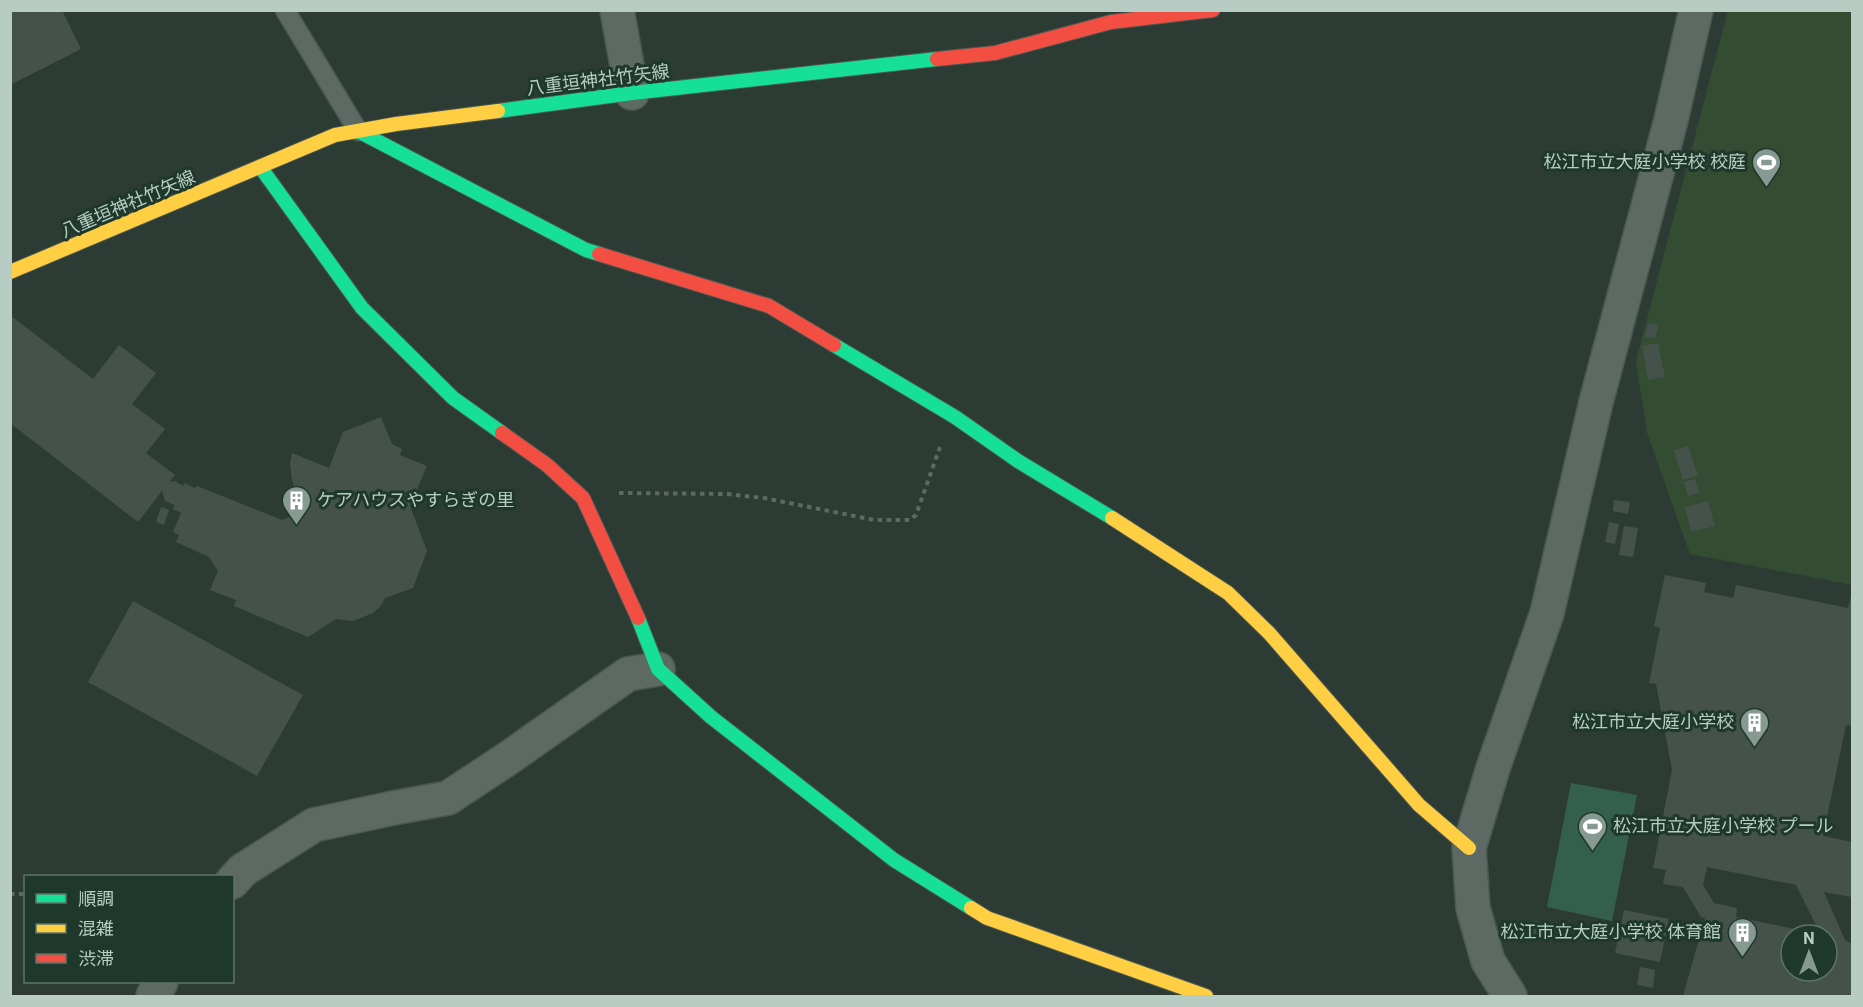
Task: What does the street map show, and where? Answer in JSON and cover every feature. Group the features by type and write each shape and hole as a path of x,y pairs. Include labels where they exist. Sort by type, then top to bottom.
{"street":[{"path":"617,10 632,93"},
{"name":"八重垣神社竹矢線","path":"10,272 335,135 396,124 632,93 995,53 1111,22 1214,10"},
{"path":"1510,996 1488,961 1473,908 1469,849 1493,768 1546,614 1596,402 1671,120 1696,10"},
{"path":"358,131 586,250 769,306 955,417 1018,461 1150,541 1228,593 1269,633 1419,804 1469,849"},
{"path":"261,168 362,308 453,398 547,465 583,498 642,626 658,669 711,717 894,860 987,918 1206,996"},
{"path":"234,880 243,870 314,825 448,798 628,674 658,669"}],"lane":[{"path":"285,10 358,131"}],"path":[{"path":"583,498 593,493 727,494 764,498 874,520 909,520 915,515 945,432 955,417"}],"shaded area":[{"name":"松江市立大庭小学校 校庭","path":"1728,10 1852,11 1852,585 1690,554 1647,433 1636,361"},
{"name":"松江市立大庭小学校 プール","path":"1571,783 1637,795 1612,921 1547,907"}],"building":[{"path":"10,10 62,10 81,49 10,85"},
{"name":"ケアハウスやすらぎの里","path":"10,315 93,379 119,345 156,373 132,404 165,429 146,453 175,475 169,482 175,481 183,486 184,483 195,488 197,486 282,520 306,510 297,496 292,480 290,463 292,453 329,468 343,432 381,417 392,444 402,449 400,455 427,466 410,506 427,551 413,588 385,598 381,606 373,613 353,621 336,619 308,637 234,606 236,600 210,590 218,571 209,557 176,542 179,535 173,532 181,513 173,509 175,505 165,501 162,491 138,522 10,423"},
{"path":"1649,323 1659,325 1655,338 1644,337"},
{"path":"1658,343 1665,377 1648,380 1642,346"},
{"path":"1688,446 1698,476 1683,480 1674,450"},
{"path":"1695,479 1699,493 1688,496 1684,482"},
{"path":"1614,500 1630,502 1628,514 1613,511"},
{"path":"1708,501 1715,526 1691,532 1685,507"},
{"path":"161,507 169,510 164,525 156,522"},
{"path":"1609,522 1619,524 1615,544 1605,542"},
{"path":"1624,526 1638,528 1633,557 1619,555"},
{"name":"松江市立大庭小学校","path":"1665,575 1706,583 1704,592 1733,598 1736,585 1848,608 1852,592 1852,726 1846,725 1823,836 1852,842 1852,897 1824,892 1838,923 1815,923 1796,885 1707,867 1703,885 1714,903 1737,908 1736,917 1779,926 1779,983 1839,983 1839,926 1845,940 1852,944 1852,996 1683,996 1705,918 1701,917 1683,887 1663,884 1666,870 1653,868 1672,770 1656,684 1649,683 1660,628 1654,626"},
{"path":"133,601 303,695 257,776 88,682"},
{"path":"1624,910 1669,919 1660,962 1615,953"},
{"path":"1534,921 1542,923 1538,941 1530,940"},
{"path":"1640,967 1655,970 1653,988 1637,985"}],"traffic: fast":[{"path":"498,111 632,93 937,59"},
{"path":"358,131 586,250 599,254"},
{"path":"261,168 362,308 453,398 502,433"},
{"path":"834,345 955,417 1018,461 1112,518"},
{"path":"638,618 658,669 711,717 894,860 971,908"}],"traffic: slow":[{"path":"10,272 335,135 396,124 498,111"},
{"path":"1112,518 1228,593 1269,633 1419,805 1469,848"},
{"path":"971,908 987,918 1206,996"}],"traffic: jam":[{"path":"937,59 995,53 1111,22 1213,10"},
{"path":"599,254 769,306 834,345"},
{"path":"502,433 547,465 583,498 638,618"}],"place":[{"name":"松江市立大庭小学校 校庭","path":"1767,188"},
{"name":"ケアハウスやすらぎの里","path":"296,526"},
{"name":"松江市立大庭小学校","path":"1755,748"},
{"name":"松江市立大庭小学校 プール","path":"1592,852"},
{"name":"松江市立大庭小学校 体育館","path":"1742,958"}]}
